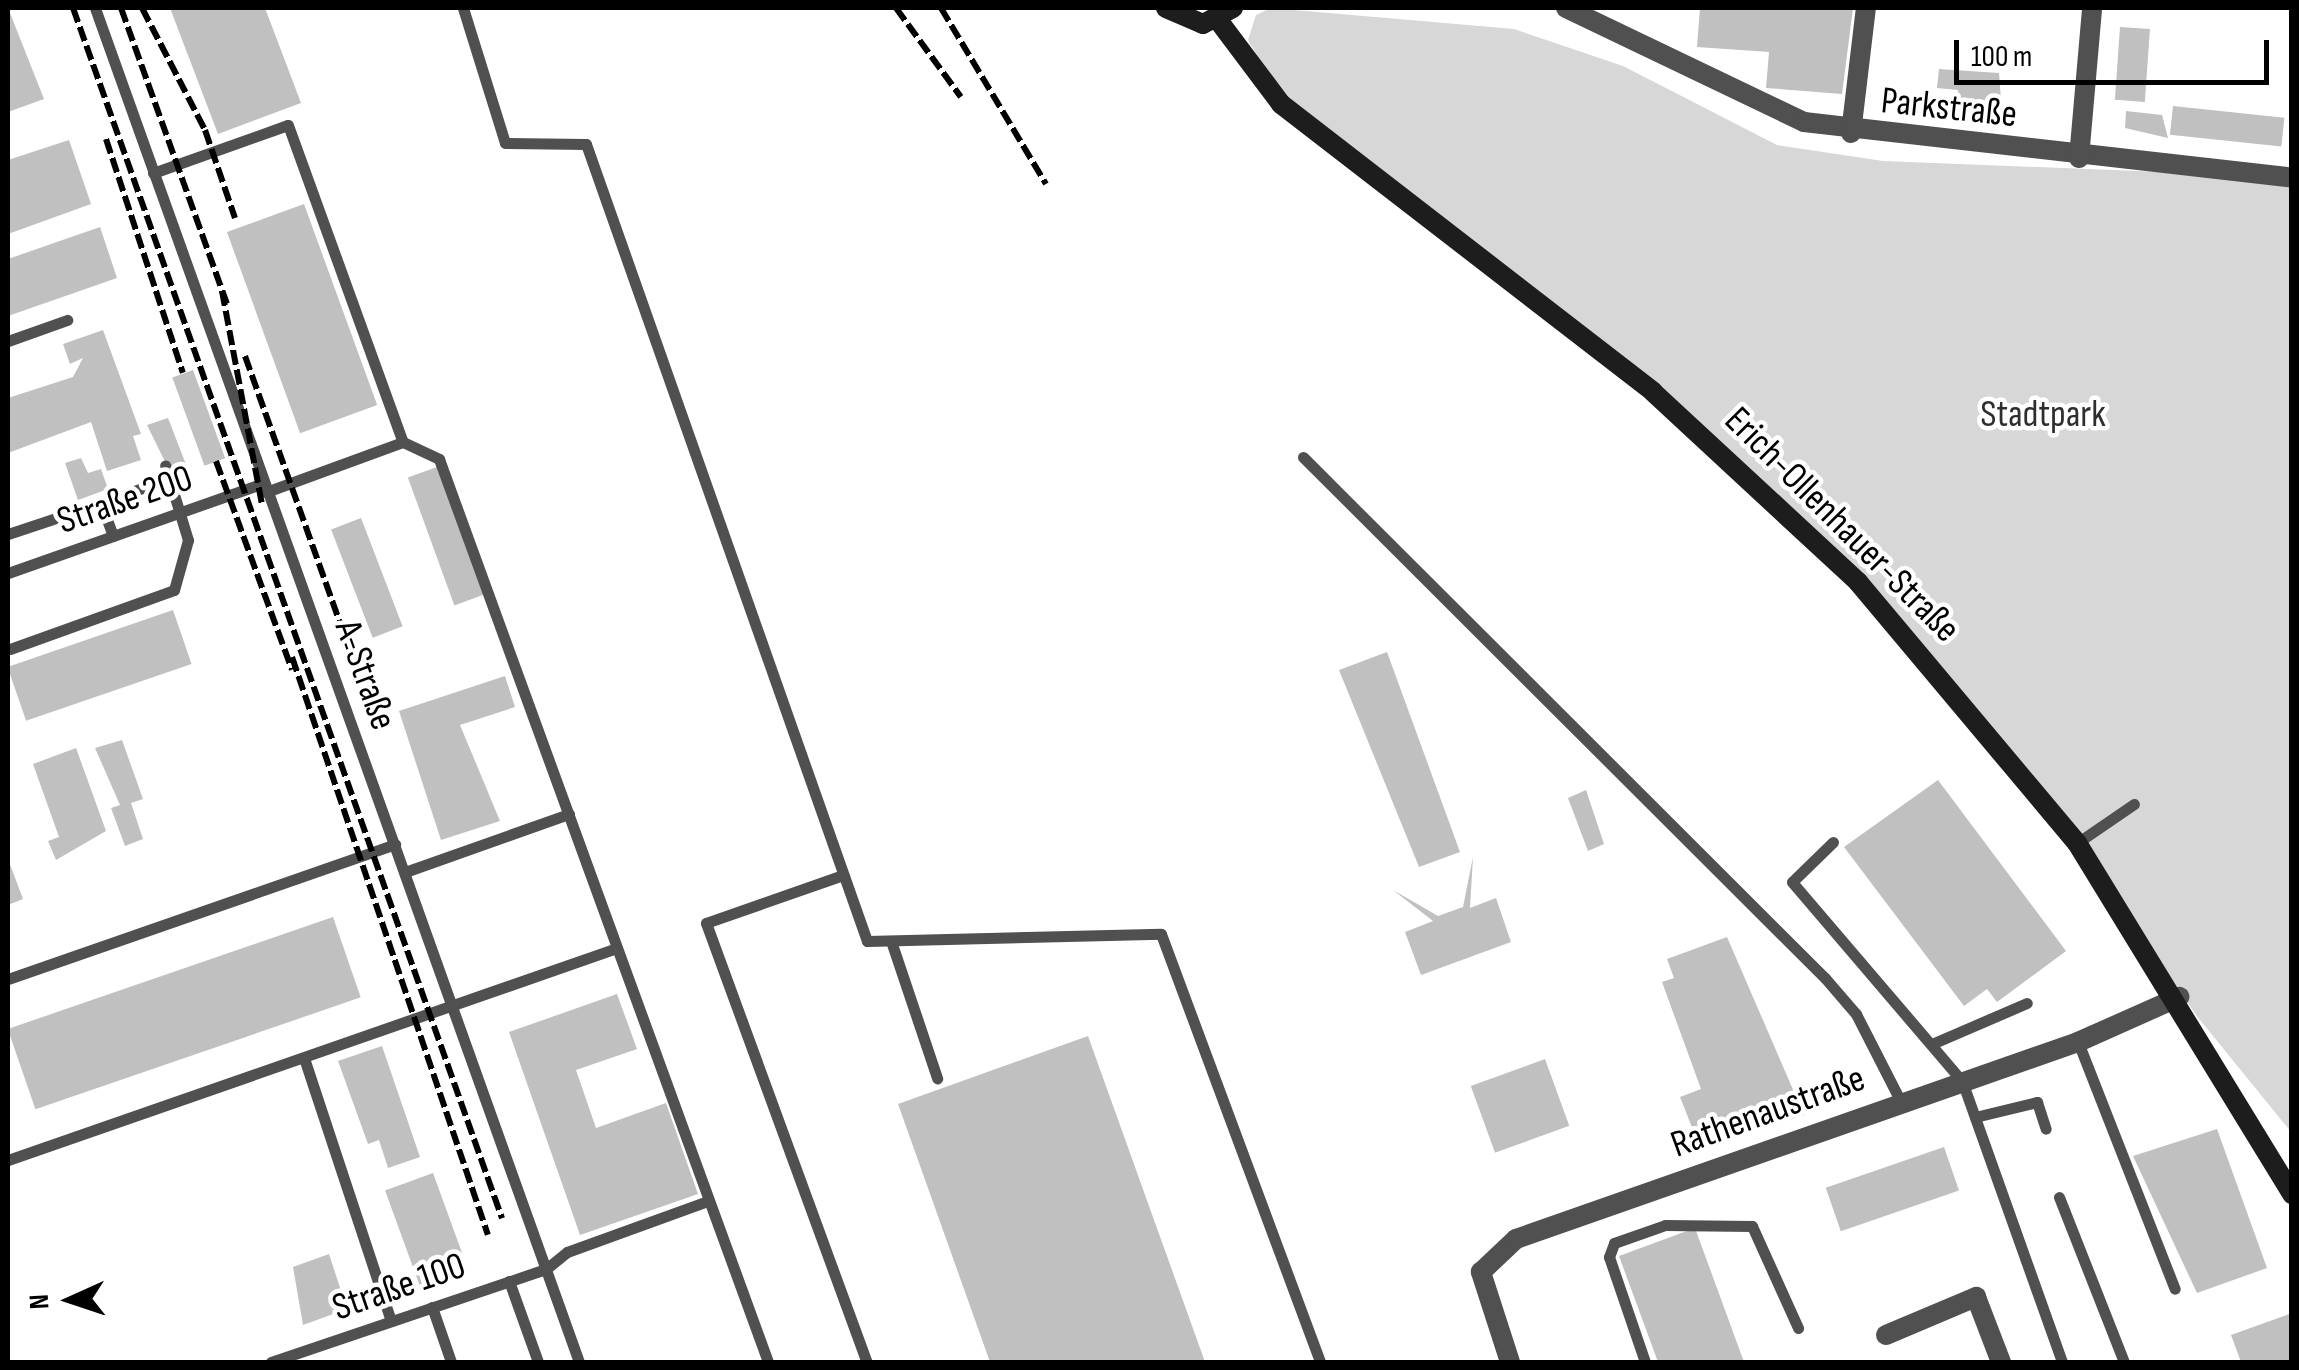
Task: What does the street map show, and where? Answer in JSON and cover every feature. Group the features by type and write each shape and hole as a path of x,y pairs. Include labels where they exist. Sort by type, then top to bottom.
{"street":[{"path":"1166,8 1188,23 1226,14"},
{"name":"Parkstraße","path":"1566,8 1761,106 1851,133 2292,178"},
{"path":"1851,133 1866,8"},
{"path":"2079,158 2092,8"},
{"name":"Erich-Ollenhauer-Straße","path":"1226,14 1281,104 1653,392 1824,548 1950,683 2077,843 2179,997 2292,1194"},
{"name":"Rathenaustraße","path":"1510,1362 1481,1281 1493,1252 1901,1102 2078,1042 2179,997"},
{"path":"1886,1335 1976,1297 2001,1362"}],"lane":[{"name":"A-Straße","path":"95,8 578,1362"},
{"path":"463,8 505,144 586,144 866,941 1161,934 1320,1362"},
{"path":"153,174 288,124 403,442 439,459 569,814 614,949 768,1362"},
{"path":"8,341 66,320"},
{"name":"Straße 200","path":"8,574 182,512 403,442"},
{"path":"1303,457 1825,978 1856,1014 1901,1102"},
{"path":"10,649 174,590 188,540 165,465"},
{"path":"8,534 170,478"},
{"path":"101,503 112,536"},
{"path":"2077,843 2134,804"},
{"path":"405,872 569,814"},
{"path":"1833,842 1792,882 1934,1043 1962,1081 2062,1362"},
{"path":"8,979 395,844"},
{"path":"844,875 706,923 867,1362"},
{"path":"890,941 937,1078"},
{"path":"8,1160 614,949"},
{"path":"1934,1043 2027,1003"},
{"path":"2078,1042 2174,1289"},
{"path":"304,1058 391,1321"},
{"path":"1975,1117 2037,1102 2046,1129"},
{"path":"2058,1198 2124,1362"},
{"name":"Straße 100","path":"270,1362 546,1268 567,1252 708,1201"},
{"path":"1645,1362 1609,1257 1614,1243 1665,1225 1752,1226 1798,1328"},
{"path":"509,1281 538,1362"},
{"path":"432,1308 451,1362"}],"green space":[{"name":"Stadtpark","path":"1271,8 1514,29 1623,66 1777,145 1883,161 2291,177 2291,1132 2196,1015 2062,819 1814,534 1281,95 1248,40 1256,15"}],"building":[{"path":"8,8 44,99 8,112"},
{"path":"170,8 265,8 301,103 218,134"},
{"path":"1700,8 1853,8 1842,94 1766,88 1769,52 1697,47"},
{"path":"2120,27 2150,29 2145,102 2115,100"},
{"path":"1939,69 1999,73 2001,100 1957,102 1958,90 1937,88"},
{"path":"2173,106 2284,118 2281,147 2170,135"},
{"path":"2126,111 2162,115 2168,138 2125,128"},
{"path":"69,140 91,204 8,234 8,160"},
{"path":"304,204 377,405 300,433 227,232"},
{"path":"100,227 117,278 8,316 8,259"},
{"path":"103,330 141,434 133,436 141,460 107,471 91,422 8,453 8,398 73,377 83,358 70,364 63,344"},
{"path":"193,370 225,458 204,466 172,378"},
{"path":"168,418 190,475 174,480 147,425"},
{"path":"81,458 88,473 101,469 108,489 78,500 65,463"},
{"path":"437,467 484,595 454,605 408,478"},
{"path":"361,518 403,626 373,638 331,529"},
{"path":"173,610 192,664 26,721 8,667"},
{"path":"1387,652 1460,852 1419,867 1339,670"},
{"path":"505,676 515,707 460,725 500,821 441,840 399,711"},
{"path":"122,740 143,799 131,803 143,839 125,846 111,808 120,805 95,748"},
{"path":"76,748 106,831 56,860 48,841 59,837 33,764"},
{"path":"1938,780 2066,951 1997,1002 1987,989 1964,1006 1844,847"},
{"path":"1586,790 1604,844 1588,851 1568,798"},
{"path":"1473,857 1470,908 1496,898 1511,942 1421,975 1405,932 1433,921 1393,890 1438,916 1463,907"},
{"path":"8,859 23,899 8,905"},
{"path":"333,917 361,997 35,1109 8,1029"},
{"path":"1727,937 1804,1115 1761,1130 1755,1113 1695,1135 1680,1097 1701,1089 1662,982 1674,978 1667,959"},
{"path":"617,994 637,1049 576,1070 596,1128 666,1103 698,1194 580,1235 509,1032"},
{"path":"1088,1036 1205,1362 990,1362 898,1104"},
{"path":"382,1046 420,1157 388,1168 379,1140 368,1144 338,1061"},
{"path":"1545,1059 1569,1126 1495,1153 1471,1086"},
{"path":"2217,1129 2267,1268 2197,1293 2133,1156"},
{"path":"1944,1147 1959,1190 1841,1231 1826,1188"},
{"path":"433,1173 468,1268 420,1285 385,1190"},
{"path":"1695,1228 1744,1362 1658,1362 1619,1256"},
{"path":"329,1254 347,1309 303,1325 293,1267"},
{"path":"2292,1313 2292,1362 2241,1362 2231,1335"}],"railway":[{"path":"73,8 502,1218"},
{"path":"121,8 227,304"},
{"path":"142,8 205,130 235,218"},
{"path":"896,8 961,97"},
{"path":"941,8 1046,184"},
{"path":"106,139 183,373"},
{"path":"222,291 262,505"},
{"path":"245,356 366,695"},
{"path":"216,461 292,670"},
{"path":"292,657 488,1235"}]}
